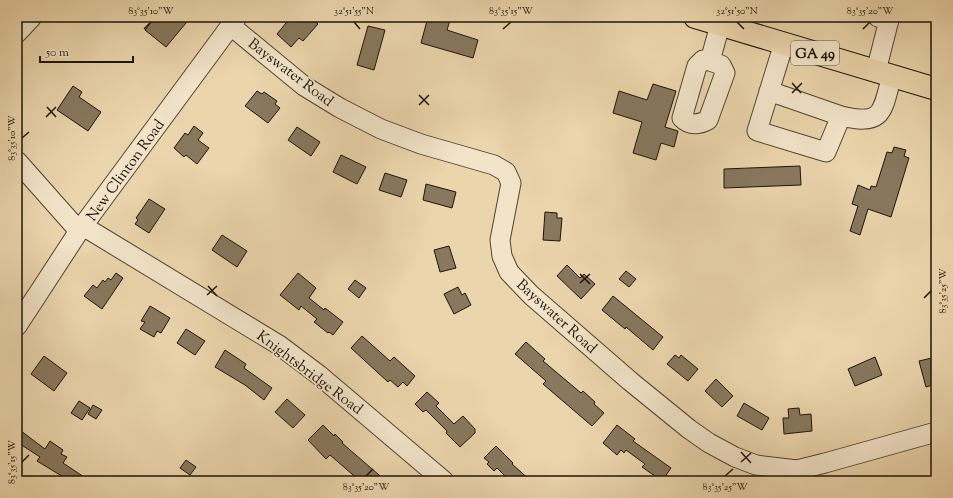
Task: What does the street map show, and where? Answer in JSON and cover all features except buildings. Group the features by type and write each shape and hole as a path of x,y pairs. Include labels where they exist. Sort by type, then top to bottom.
{"main road":[{"name":"GA 49","path":"694,17 936,89"}],"street":[{"path":"17,33 32,17"},
{"path":"769,91 841,116 859,120 872,119 880,112 884,104 884,73 888,18"},
{"name":"New Clinton Road","path":"17,326 81,229 234,22"},
{"name":"Bayswater Road","path":"234,22 304,86 340,108 381,129 421,144 494,165 506,172 511,183 500,240 502,256 509,272 530,295 618,371 689,429 709,443 735,457 756,465 797,470 936,432"},
{"path":"710,60 720,25"},
{"path":"784,43 757,131 826,152 841,116"},
{"name":"Knightsbridge Road","path":"17,161 81,229 279,345 319,375 444,481"}]}
